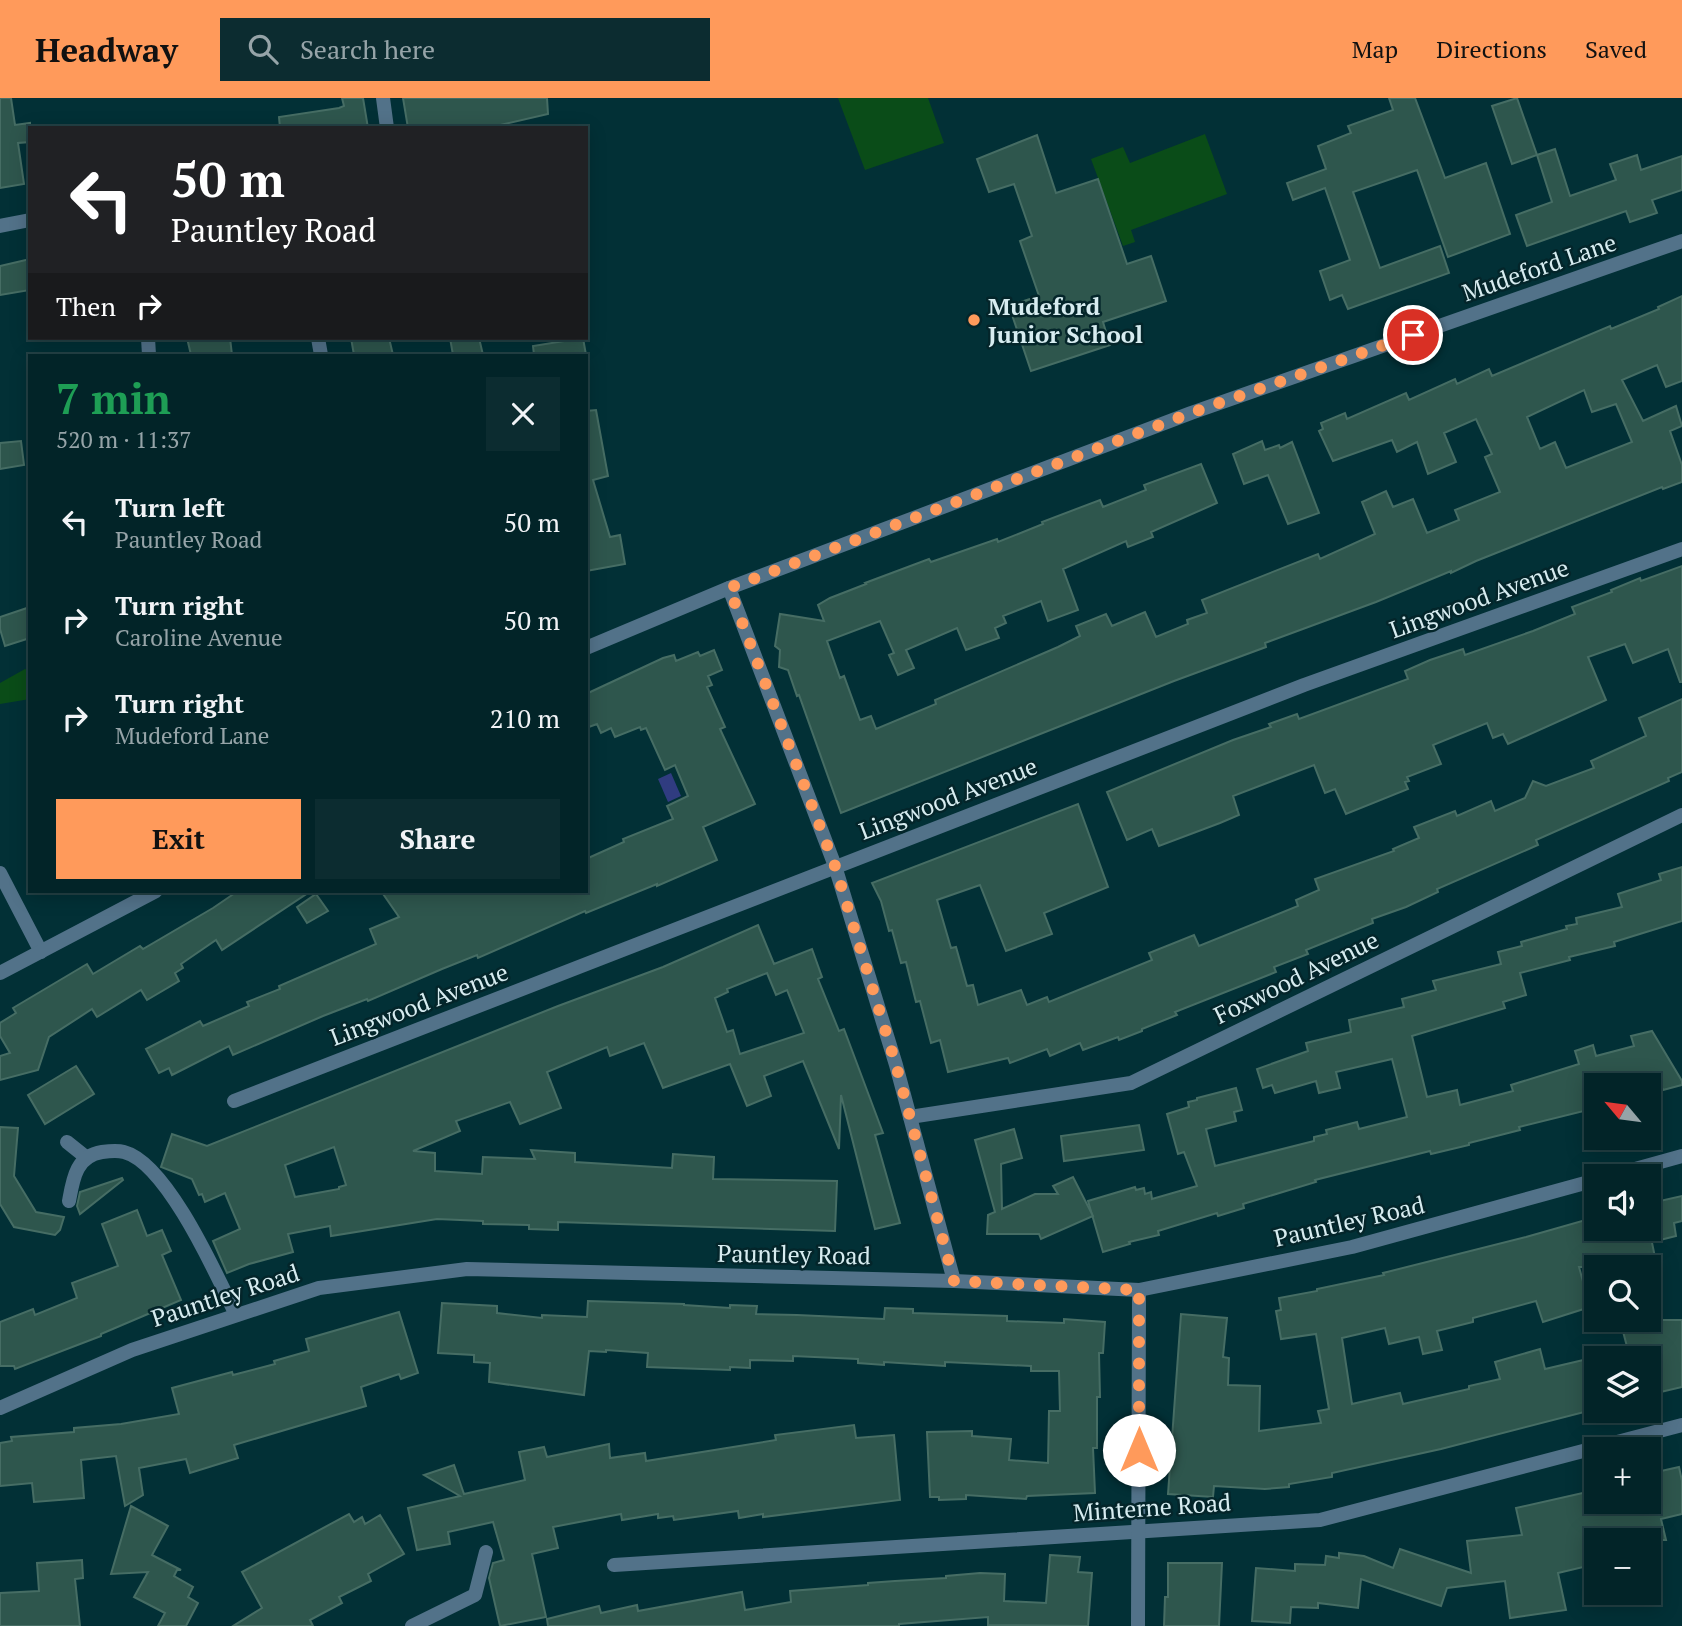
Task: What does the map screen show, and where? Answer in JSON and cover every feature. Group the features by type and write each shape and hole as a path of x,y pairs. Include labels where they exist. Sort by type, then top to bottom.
{"street":[{"path":"383,98 387,126"},
{"path":"0,226 28,220"},
{"name":"Mudeford Lane","path":"588,647 729,588 1191,413 1682,241"},
{"name":"Lingwood Avenue","path":"234,1101 1304,685 1682,549"},
{"path":"729,588 835,866 910,1117 954,1281"},
{"name":"Foxwood Avenue","path":"910,1117 1131,1083 1682,815"},
{"path":"0,873 41,952"},
{"path":"0,974 152,893"},
{"path":"67,1142 87,1158"},
{"path":"69,1201 75,1174 82,1161 92,1154 125,1152 137,1158 167,1191 199,1240 236,1315"},
{"path":"1654,1164 1682,1156"},
{"name":"Pauntley Road","path":"0,1408 132,1350 319,1288 467,1269 954,1281 1139,1290 1352,1247 1584,1183"},
{"path":"1138,1626 1139,1290"},
{"name":"Minterne Road","path":"614,1565 1320,1520 1682,1425"},
{"path":"412,1626 475,1595 486,1552"}],"green space":[{"path":"838,98 928,98 944,143 865,170"},
{"path":"1205,134 1227,194 1131,230 1135,242 1123,246 1091,159 1123,147 1130,163"},
{"path":"25,669 28,670 28,699 0,704 0,683"}],"water":[{"path":"671,773 681,796 668,802 658,779"}],"building":[{"path":"0,98 11,98 15,125 30,123 28,142 18,143 24,184 0,188"},
{"path":"342,98 363,98 368,126 280,126 279,117 344,106"},
{"path":"403,98 547,98 548,114 496,126 408,126"},
{"path":"1389,98 1415,98 1445,178 1486,163 1510,234 1448,257 1417,170 1353,192 1380,268 1440,246 1449,273 1348,309 1342,295 1330,300 1320,271 1350,260 1325,188 1293,200 1287,183 1326,169 1318,146 1351,133 1348,126 1393,110"},
{"path":"1517,98 1537,155 1512,164 1492,106"},
{"path":"1037,135 1056,193 1098,179 1127,264 1151,256 1166,301 1103,322 1110,345 1031,371 1009,306 1039,296 1020,241 1032,236 1014,184 989,192 977,159"},
{"path":"1555,149 1570,196 1616,180 1610,164 1637,155 1641,170 1682,156 1682,190 1652,200 1657,213 1630,222 1626,211 1527,246 1516,215 1552,202 1537,155"},
{"path":"28,259 28,290 0,295 0,266"},
{"path":"1682,296 1682,381 1666,387 1657,365 1622,380 1643,421 1676,406 1682,426 1670,431 1682,465 1682,482 1663,489 1662,487 1451,573 1265,643 1266,647 841,813 799,695 797,696 788,670 779,667 780,650 775,646 780,614 824,621 818,605 865,583 929,559 931,562 997,539 998,542 1100,500 1103,507 1146,490 1144,485 1201,464 1217,503 1151,532 1153,537 1128,547 1126,541 1063,569 1078,610 1048,621 1041,601 1003,616 1006,623 995,628 999,638 966,650 957,628 906,650 914,668 898,675 889,655 894,653 880,621 827,641 840,678 844,676 860,720 871,716 876,729 936,704 935,700 1080,636 1076,626 1106,614 1112,626 1145,612 1156,637 1188,624 1187,620 1207,613 1202,600 1318,554 1320,559 1375,534 1362,502 1386,491 1393,507 1413,499 1427,533 1459,520 1455,510 1500,492 1485,457 1492,454 1476,419 1444,433 1456,462 1428,474 1417,442 1397,452 1392,440 1333,461 1319,431 1323,429 1321,423 1345,413 1347,419 1406,393 1409,400 1455,379 1457,384 1489,369 1492,376 1610,326 1611,329 1659,309 1658,307","holes":["1584,390 1592,412 1616,404 1632,442 1566,468 1555,442 1540,449 1527,417"]},
{"path":"187,340 230,340 232,354 191,354"},
{"path":"351,340 389,340 393,354 354,354"},
{"path":"450,340 479,340 483,354 453,354"},
{"path":"583,340 586,354 534,354 533,346"},
{"path":"596,410 608,476 593,480 610,537 620,535 625,564 588,571 588,411"},
{"path":"21,441 24,465 0,469 0,443"},
{"path":"1262,441 1265,450 1279,445 1280,448 1292,442 1319,513 1288,524 1268,475 1244,484 1233,454"},
{"path":"1682,566 1682,682 1668,649 1633,663 1625,644 1588,657 1606,700 1508,744 1503,734 1493,738 1487,723 1433,745 1441,764 1407,777 1409,781 1405,782 1408,789 1346,814 1335,789 1325,793 1314,765 1233,796 1239,815 1220,823 1159,846 1152,829 1127,840 1107,792 1271,727 1269,724 1297,714 1299,719 1408,679 1405,671 1430,660 1463,649 1465,655 1533,631 1575,614 1572,607 1640,578 1641,581"},
{"path":"28,608 28,639 5,646 0,617"},
{"path":"714,650 722,670 708,676 712,685 707,687 725,727 720,729 755,804 703,827 717,860 657,886 586,913 585,911 478,958 477,955 368,1001 367,999 323,1016 233,1055 229,1046 172,1075 169,1068 159,1073 146,1049 200,1021 203,1026 249,1006 247,1002 280,989 279,986 376,944 370,929 399,917 382,893 588,893 588,858 624,842 623,839 673,819 667,806 688,796 675,765 665,770 646,728 641,730 640,727 615,737 611,728 601,733 597,724 588,727 588,693 663,658 674,655 676,661 698,652 700,656"},
{"path":"1682,699 1682,772 1668,778 1669,781 1536,840 1538,845 1437,889 1438,892 1406,907 1372,919 1373,923 1306,950 1308,954 1274,967 1276,972 1175,1012 1177,1015 1142,1031 1083,1050 1080,1043 1050,1056 1047,1049 1010,1063 1008,1058 948,1072 940,1040 931,1043 920,1001 916,1002 906,962 901,963 892,930 889,931 881,901 872,883 1078,804 1108,887 1044,913 1052,934 1006,951 980,885 937,900 951,948 956,947 967,986 973,985 978,1005 1021,990 1027,1005 1047,997 1049,1002 1152,960 1149,953 1194,935 1199,946 1298,906 1296,900 1319,890 1315,879 1394,851 1393,849 1419,838 1414,827 1455,811 1457,816 1491,801 1495,811 1525,798 1533,781 1546,786 1594,768 1591,761 1646,736 1639,718"},
{"path":"1682,867 1682,921 1614,942 1615,946 1520,973 1526,995 1503,1002 1505,1008 1412,1036 1427,1097 1457,1090 1460,1105 1513,1091 1511,1085 1579,1064 1575,1051 1593,1045 1596,1056 1634,1046 1631,1036 1652,1031 1682,1085 1663,1090 1661,1073 1584,1073 1584,1111 1519,1127 1520,1130 1469,1145 1431,1154 1430,1151 1315,1180 1316,1182 1243,1204 1244,1208 1218,1216 1217,1213 1158,1231 1159,1235 1103,1252 1088,1201 1135,1187 1136,1190 1144,1188 1145,1194 1151,1192 1152,1199 1197,1186 1184,1152 1178,1154 1167,1114 1189,1107 1188,1102 1197,1098 1236,1088 1242,1110 1234,1112 1236,1121 1206,1129 1215,1166 1314,1141 1314,1137 1327,1134 1326,1130 1357,1122 1359,1129 1407,1117 1392,1059 1336,1072 1340,1088 1319,1093 1316,1081 1275,1093 1272,1085 1263,1088 1257,1069 1308,1051 1306,1043 1351,1032 1349,1020 1404,1007 1402,999 1436,990 1433,981 1501,964 1498,952 1522,946 1521,942 1567,929 1566,926 1577,924 1576,918 1622,907 1618,894 1661,880 1659,874"},
{"path":"235,893 308,893 222,950 216,940 181,964 183,968 175,973 179,981 147,1000 141,990 97,1017 92,1009 49,1037 38,1070 0,1080 0,1056 10,1053 0,1036 0,1023 16,1013 13,1008 87,964 93,974 140,946 143,949"},
{"path":"316,894 328,911 307,923 297,907"},
{"path":"758,925 774,964 812,949 822,977 818,979 839,1031 844,1029 883,1133 875,1135 900,1223 875,1229 841,1095 839,1149 803,1061 764,1076 771,1096 747,1106 730,1064 663,1088 644,1043 610,1056 607,1047 547,1072 561,1108 520,1124 510,1102 456,1121 460,1131 413,1151 435,1153 435,1171 482,1174 483,1157 535,1159 531,1150 575,1153 575,1162 672,1168 673,1154 714,1157 713,1179 837,1181 835,1231 558,1222 558,1230 529,1229 529,1225 437,1219 331,1236 330,1226 288,1234 293,1252 227,1273 213,1241 240,1229 225,1193 205,1202 192,1179 161,1167 172,1134 207,1146 663,967","holes":["767,973 776,995 787,990 804,1033 740,1054 733,1030 727,1032 715,998 728,992 727,989","334,1147 346,1185 339,1189 295,1197 285,1165"]},
{"path":"76,1066 94,1094 45,1124 28,1095"},
{"path":"1139,1125 1144,1150 1064,1161 1061,1136"},
{"path":"0,1127 18,1128 14,1176 36,1212 64,1217 60,1230 55,1235 14,1227 0,1204"},
{"path":"1014,1129 1022,1158 1001,1164 1002,1209 1035,1194 1058,1194 1053,1186 1073,1177 1093,1216 1041,1239 1039,1234 987,1234 988,1215 995,1212 975,1140"},
{"path":"122,1178 123,1180 80,1214 77,1206 80,1192"},
{"path":"1682,1196 1682,1221 1674,1223 1676,1236 1661,1240 1661,1201"},
{"path":"137,1210 147,1236 162,1230 171,1251 162,1255 181,1300 101,1336 15,1369 14,1366 0,1366 0,1322 33,1309 35,1315 77,1298 72,1283 118,1266 102,1224"},
{"path":"1584,1220 1584,1241 1652,1241 1655,1255 1584,1255 1584,1267 1579,1267 1584,1285 1584,1309 1543,1322 1536,1301 1473,1318 1473,1322 1437,1331 1442,1350 1423,1354 1419,1337 1389,1344 1385,1328 1342,1338 1352,1404 1400,1393 1403,1404 1469,1389 1469,1386 1500,1379 1495,1362 1540,1349 1545,1369 1584,1360 1584,1412 1441,1449 1332,1473 1332,1477 1289,1484 1289,1487 1265,1489 1214,1486 1213,1497 1168,1494 1181,1314 1227,1318 1223,1357 1229,1358 1228,1385 1260,1386 1259,1431 1321,1423 1318,1411 1329,1409 1316,1334 1281,1339 1276,1311 1281,1310 1279,1298 1384,1275 1383,1273"},
{"path":"588,1301 730,1308 730,1305 757,1306 756,1314 884,1319 885,1308 913,1309 913,1313 1007,1316 1007,1321 1064,1323 1064,1319 1105,1322 1103,1353 1099,1353 1097,1448 1093,1448 1095,1493 1027,1496 1026,1499 966,1495 966,1499 939,1500 939,1497 930,1497 927,1432 972,1431 972,1436 1011,1439 1009,1460 1048,1463 1049,1411 1060,1411 1059,1371 1031,1371 1031,1366 945,1362 945,1366 884,1362 884,1365 858,1363 858,1359 793,1356 793,1361 750,1360 750,1368 730,1367 730,1370 647,1367 648,1353 606,1350 589,1351 584,1395 489,1382 490,1363 474,1362 474,1355 438,1353 442,1303 497,1306 497,1313 542,1318 542,1315 587,1317"},
{"path":"399,1312 418,1373 401,1379 399,1374 361,1387 366,1406 234,1445 238,1458 190,1473 186,1459 139,1468 143,1495 125,1506 116,1456 81,1460 84,1498 34,1502 32,1483 0,1486 0,1443 12,1441 11,1437 74,1432 74,1428 121,1424 179,1414 172,1388 275,1364 274,1361 309,1351 306,1339"},
{"path":"1661,1320 1682,1320 1682,1387 1661,1392 1661,1346 1627,1346 1623,1332 1661,1332"},
{"path":"854,1425 856,1438 894,1435 900,1500 763,1517 763,1514 739,1518 738,1511 674,1520 673,1516 658,1518 658,1514 622,1520 621,1514 553,1527 558,1548 532,1554 546,1617 500,1626 489,1578 493,1563 504,1560 493,1522 448,1532 450,1544 417,1550 408,1508 460,1496 424,1475 454,1465 464,1494 525,1480 519,1452 544,1447 547,1457 609,1444 610,1458 645,1453 646,1461 776,1440 775,1435"},
{"path":"1679,1467 1682,1481 1682,1514 1661,1519 1666,1540 1661,1540 1661,1528 1584,1528 1584,1567 1558,1573 1566,1610 1510,1618 1505,1581 1447,1588 1441,1606 1361,1579 1358,1608 1318,1603 1318,1608 1291,1607 1290,1623 1252,1621 1256,1568 1295,1571 1295,1564 1325,1565 1326,1556 1339,1558 1339,1553 1364,1556 1393,1568 1400,1549 1471,1573 1467,1541 1522,1535 1516,1508 1584,1493 1584,1514 1661,1514 1661,1471"},
{"path":"131,1506 168,1526 152,1555 181,1570 177,1570 174,1576 193,1587 188,1597 198,1603 186,1626 158,1626 165,1613 134,1597 148,1572 111,1574"},
{"path":"349,1514 354,1522 362,1517 365,1524 380,1515 404,1554 368,1574 371,1581 339,1597 342,1603 310,1620 313,1626 233,1626 262,1608 242,1572"},
{"path":"1050,1555 1080,1557 1078,1572 1092,1573 1088,1626 988,1625 988,1617 899,1626 548,1626 547,1619 599,1606 601,1613 637,1605 638,1611 742,1592 745,1610 791,1602 790,1591 980,1573 1005,1574 1004,1601 1046,1603"},
{"path":"82,1560 83,1578 75,1579 80,1626 0,1626 0,1593 39,1591 37,1563"},
{"path":"1168,1563 1222,1563 1219,1626 1164,1626 1165,1597 1168,1597"}],"place":[{"name":"Mudeford Junior School","path":"974,320"}],"route":[{"path":"1139,1450 1139,1290 954,1281 896,1065 835,866 729,588 1191,413 1413,335"}]}
